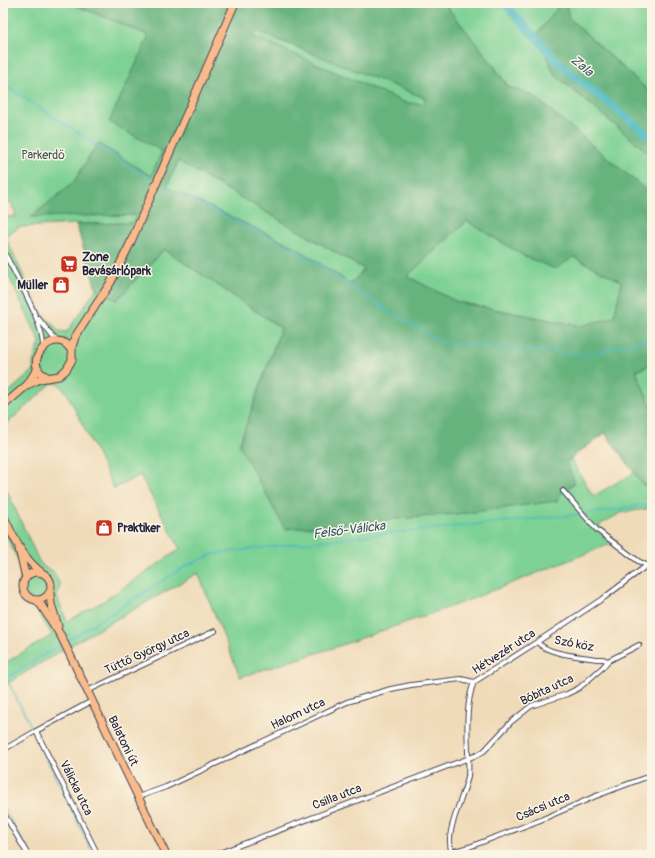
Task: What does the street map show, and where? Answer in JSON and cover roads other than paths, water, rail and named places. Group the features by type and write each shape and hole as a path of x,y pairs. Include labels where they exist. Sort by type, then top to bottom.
{"main road":[{"path":"27,385 40,379 59,376 71,363 74,337 103,295 129,246 235,3"},
{"path":"48,377 42,374 38,368 38,356 43,348 48,344 60,341 80,328"},
{"path":"60,341 69,346 72,352"},
{"path":"3,406 27,385 38,368"},
{"path":"3,515 18,547 26,578"},
{"path":"18,547 32,564 48,577 51,582 52,587 50,593 44,599 36,600 30,598 25,593 23,584 26,578 34,572 42,573"},
{"name":"Balatoni út","path":"50,593 51,604 61,636"},
{"name":"Balatoni út","path":"36,600 61,636 166,855"}],"street":[{"path":"3,250 34,313 42,337 43,348"},
{"path":"34,313 53,337 60,341"},
{"path":"563,490 597,530 621,549 646,566 652,568"},
{"name":"Hétvezér utca","path":"452,852 450,848 450,840 453,823 468,776 467,718 474,682 604,597 646,566"},
{"name":"Tüttő György utca","path":"88,691 215,631"},
{"name":"Szó köz","path":"537,642 545,649 550,651 608,661"},
{"name":"Bóbita utca","path":"468,758 484,751 511,722 528,708 539,702 566,694 579,688 608,661 639,645"},
{"name":"Halom utca","path":"138,797 166,787 348,702 391,689 462,679 474,682"},
{"path":"3,750 36,730 92,701"},
{"name":"Válicka utca","path":"36,730 98,855"},
{"name":"Csilla utca","path":"214,855 468,758"},
{"name":"Csácsi utca","path":"441,855 452,852 459,853 596,796 652,775"},
{"path":"3,812 28,855"}],"waterway":[{"name":"Zala","path":"504,3 561,65 652,138"},
{"path":"3,84 151,180"},
{"path":"166,188 294,249 387,310 441,342 590,355 652,337"},
{"name":"Felső-Válicka","path":"70,639 186,566 211,555 362,536 592,513 652,504"},
{"name":"Felső-Válicka","path":"3,680 59,646"},
{"path":"6,678 32,728"},
{"path":"36,737 94,855"},
{"path":"3,806 30,855"}],"place":[{"name":"Zone Bevásárlópark","path":"69,264"},
{"name":"Müller","path":"61,285"},
{"name":"Praktiker","path":"104,528"}],"park label":[{"name":"Parkerdő","path":"43,155"}]}
